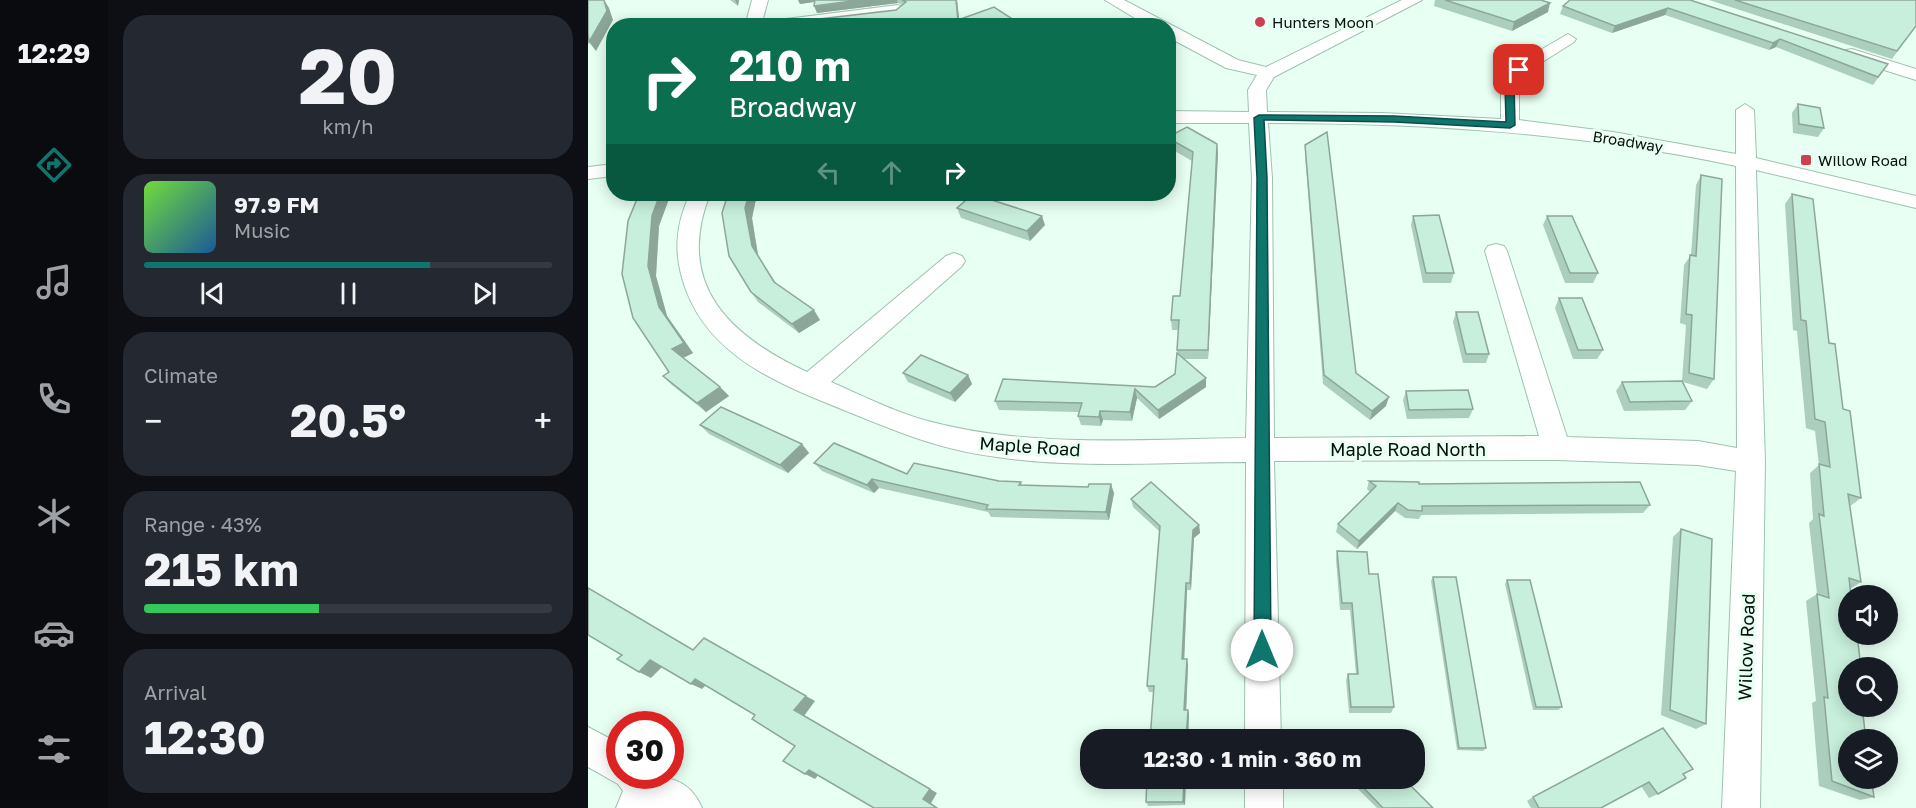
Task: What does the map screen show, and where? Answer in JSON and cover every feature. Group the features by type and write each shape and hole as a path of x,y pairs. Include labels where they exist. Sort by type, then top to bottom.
{"street":[{"path":"755,18 760,0"},
{"path":"1113,0 1146,18"},
{"path":"1263,729 1260,449 1262,178 1257,90 1268,73 1414,0"},
{"path":"832,18 898,10"},
{"path":"1176,34 1232,64 1268,73"},
{"path":"1510,125 1510,84 1519,70 1568,39"},
{"path":"1840,50 1916,75"},
{"path":"1745,110 1746,161"},
{"name":"Broadway","path":"1176,117 1359,118 1510,125 1746,161 1916,202"},
{"name":"Willow Road","path":"1741,808 1751,462 1746,161"},
{"path":"588,173 606,171"},
{"name":"Maple Road","path":"697,201 688,227 688,249 697,289 711,317 733,339 761,360 810,385 918,430 1004,447 1045,451 1260,449"},
{"path":"1496,251 1557,448"},
{"path":"810,385 954,261"},
{"name":"Maple Road North","path":"1260,449 1557,448 1698,453 1751,462"},
{"path":"588,745 606,757"},
{"path":"1264,789 1264,808"},
{"path":"640,790 683,808"}],"building":[{"path":"588,0 604,0 607,11 589,42 588,33"},
{"path":"815,0 860,0 814,6"},
{"path":"902,0 956,0 958,18 828,18 896,10 906,2"},
{"path":"1445,0 1541,0 1550,3 1514,22"},
{"path":"1570,0 1690,0 1888,64 1878,77 1780,39 1773,43 1668,8 1615,26 1563,6"},
{"path":"1735,0 1916,0 1916,26 1897,51"},
{"path":"994,7 1011,18 964,18"},
{"path":"1798,104 1820,108 1824,128 1799,124"},
{"path":"1187,127 1217,144 1208,350 1177,350 1179,320 1171,320 1173,296 1180,296 1193,152 1176,142 1176,133"},
{"path":"1327,132 1356,373 1389,397 1372,411 1324,375 1305,145"},
{"path":"1701,175 1722,179 1714,379 1689,373 1692,315 1686,314 1690,255 1696,256"},
{"path":"1792,194 1813,199 1829,343 1835,344 1843,409 1850,411 1861,498 1848,494 1861,582 1849,578 1850,585 1838,585 1838,645 1858,645 1860,657 1838,657 1838,717 1863,717 1865,729 1838,729 1838,783 1832,781 1824,697 1828,698 1817,594 1829,598 1819,514 1824,516 1819,464 1830,467 1825,422 1815,419 1806,321 1801,320"},
{"path":"636,201 657,201 652,216 648,266 659,307 684,343 672,349 720,387 697,403 663,376 669,372 633,318 622,274 628,221"},
{"path":"726,201 747,201 745,208 752,246 774,282 814,310 792,324 751,292 729,256 722,213"},
{"path":"965,201 995,201 1042,216 1027,231 957,208"},
{"path":"1439,215 1454,273 1426,273 1413,216"},
{"path":"1547,216 1572,216 1598,273 1570,273"},
{"path":"1559,298 1582,298 1603,350 1578,350"},
{"path":"1456,312 1478,312 1489,354 1466,354"},
{"path":"1177,353 1206,378 1158,410 1135,389 1130,412 1100,411 1099,417 1078,416 1082,403 995,401 1003,379 1155,387 1175,374"},
{"path":"921,355 968,375 950,393 903,373"},
{"path":"1682,381 1692,401 1630,402 1622,382"},
{"path":"1468,390 1473,409 1409,410 1406,391"},
{"path":"721,407 802,444 780,465 700,425"},
{"path":"834,443 907,474 914,463 999,481 1021,482 1019,485 1088,487 1089,484 1111,484 1106,512 986,509 988,505 872,479 867,485 814,463"},
{"path":"1369,481 1419,482 1419,484 1640,482 1650,505 1422,506 1422,511 1408,510 1398,503 1359,541 1338,524 1376,486"},
{"path":"1151,482 1199,525 1193,530 1190,583 1186,583 1182,659 1187,659 1184,710 1188,710 1187,729 1151,729 1154,686 1147,686 1160,526 1131,499"},
{"path":"1681,529 1712,539 1706,724 1670,710"},
{"path":"1337,551 1367,552 1369,574 1378,574 1394,707 1351,707 1348,674 1358,674 1352,603 1342,603"},
{"path":"1433,577 1456,577 1486,748 1459,748"},
{"path":"1507,580 1530,580 1562,707 1536,707"},
{"path":"588,588 693,650 704,638 806,696 794,710 930,789 923,799 937,808 874,808 809,770 805,774 783,761 795,746 752,719 755,715 695,679 691,684 650,660 639,672 617,659 622,655 588,635"},
{"path":"1663,728 1693,769 1683,774 1686,778 1658,794 1649,782 1601,808 1539,808 1533,797"},
{"path":"1147,789 1184,789 1183,802 1146,802"},
{"path":"1365,789 1414,789 1433,808 1383,808"},
{"path":"1853,789 1873,789 1874,797"}],"place":[{"name":"Hunters Moon","path":"1260,22"},
{"name":"Willow Road","path":"1806,160"}],"route":[{"path":"1262,650 1260,449 1262,178 1259,118 1348,117 1510,125 1510,84 1519,70"}]}
